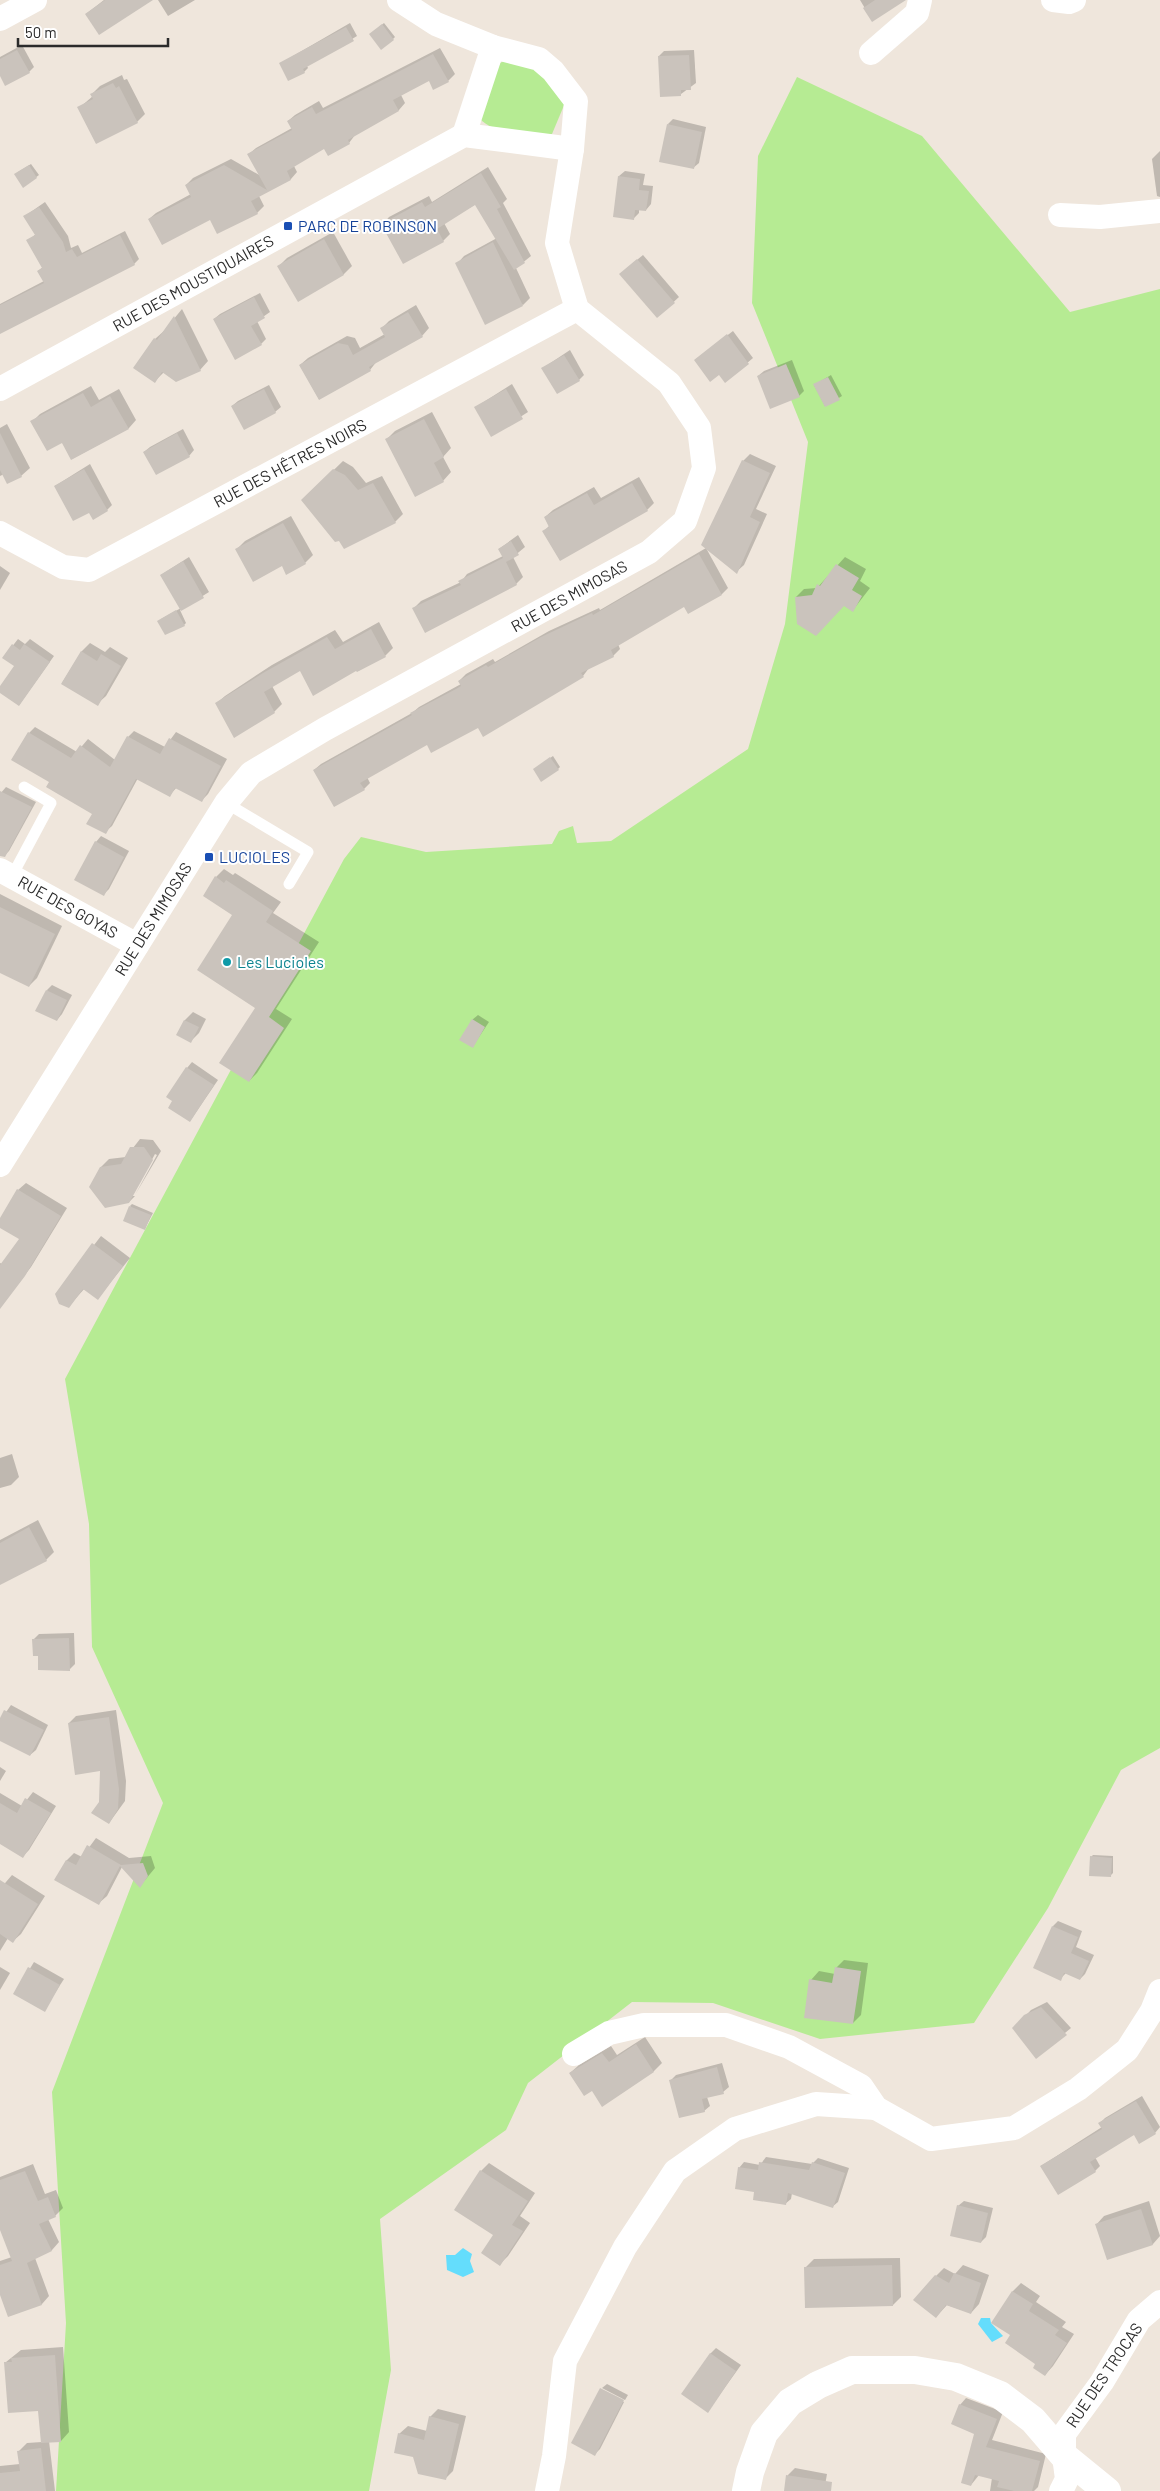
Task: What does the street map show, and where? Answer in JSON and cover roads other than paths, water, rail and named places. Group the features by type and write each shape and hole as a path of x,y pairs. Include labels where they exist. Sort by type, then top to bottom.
{"street":[{"path":"0,19 35,0"},
{"path":"399,0 436,24 493,47 539,59 553,70 576,101 572,149 556,244 577,309"},
{"path":"870,53 917,13 920,0"},
{"path":"1053,0 1069,2 1074,0"},
{"path":"493,47 464,135 572,149"},
{"name":"RUE DES MOUSTIQUAIRES","path":"0,389 464,135"},
{"path":"1060,215 1100,218 1160,210"},
{"name":"RUE DES HÊTRES NOIRS","path":"0,533 63,567 89,570 577,309"},
{"name":"RUE DES MIMOSAS","path":"0,1165 226,803 251,773 333,725 649,552 685,521 704,468 699,428 669,383 577,309"},
{"name":"RUE DES GOYAS","path":"6,873 137,945"},
{"path":"547,2491 554,2456 565,2362 626,2247 675,2171 734,2129 816,2104 876,2108 930,2139 1014,2128 1078,2089 1127,2050 1152,2011 1160,1992"},
{"path":"574,2054 609,2033 644,2025 726,2026 790,2047 862,2086 876,2108"},
{"name":"RUE DES TROCAS","path":"1061,2491 1067,2479 1064,2434 1102,2382 1139,2320 1160,2302"},
{"path":"746,2491 750,2472 764,2434 790,2402 818,2385 852,2370 915,2370 956,2377 1000,2396 1033,2420 1064,2456 1107,2491"}],"lane":[{"path":"6,873 51,803 24,787"},
{"path":"226,803 308,852 289,884"}],"water":[{"path":"463,2248 472,2254 470,2261 474,2272 463,2277 447,2270 446,2255 455,2255"},
{"path":"981,2318 990,2318 991,2323 1003,2336 992,2342 978,2324"}],"place":[{"name":"PARC DE ROBINSON","path":"288,226"},
{"name":"LUCIOLES","path":"209,857"},
{"name":"Les Lucioles","path":"227,962"}]}
